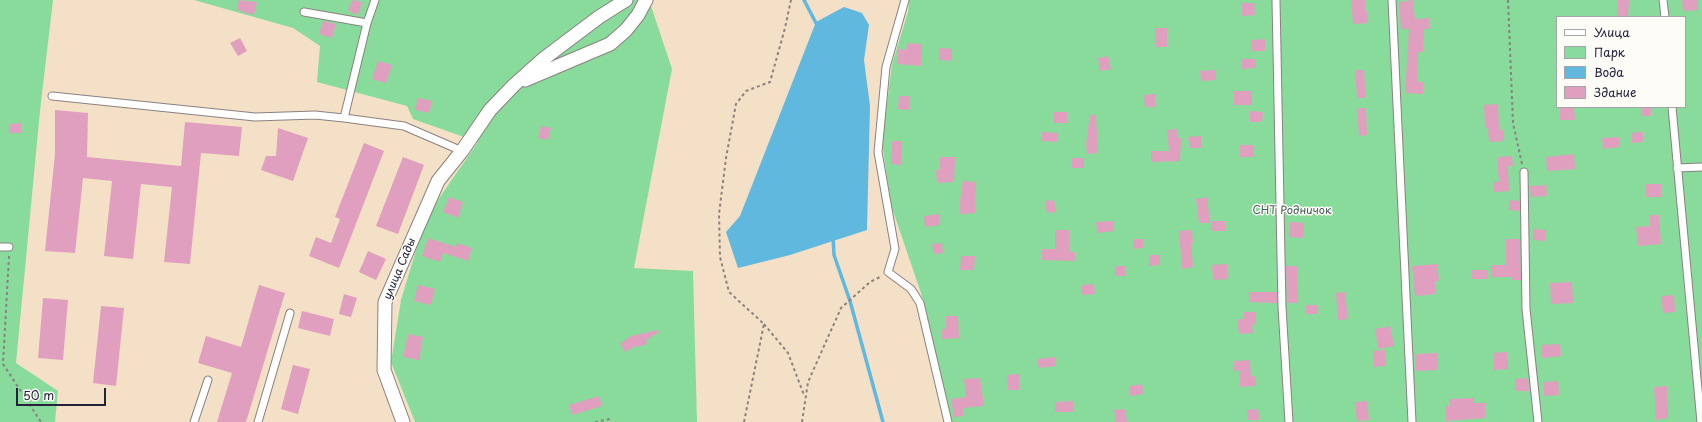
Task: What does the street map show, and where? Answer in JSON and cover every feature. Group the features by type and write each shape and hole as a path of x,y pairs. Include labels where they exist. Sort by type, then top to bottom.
{"street":[{"name":"улица Сады","path":"403,422 384,370 385,302 438,181 462,151 490,110 514,85 542,60 599,17 626,0"},
{"path":"514,85 610,44 630,25 644,6 646,0"}],"lane":[{"path":"344,118 366,23 375,0"},
{"path":"905,0 886,67 878,152 895,249 888,272 911,289 920,303 948,422"},
{"path":"1276,0 1282,308 1289,422"},
{"path":"1392,0 1412,422"},
{"path":"1664,0 1665,16"},
{"path":"304,12 366,23"},
{"path":"52,96 255,117 315,115 404,126 462,151"},
{"path":"1672,108 1699,380 1701,422"},
{"path":"1677,168 1702,167"},
{"path":"1524,172 1526,308 1538,422"},
{"path":"0,247 9,247"},
{"path":"258,422 290,313"},
{"path":"194,422 208,380"}],"path":[{"path":"791,0 770,82 746,91 736,104 726,158 719,214 720,257 729,292 764,324 788,353 805,396"},
{"path":"1508,0 1513,123 1524,172"},
{"path":"9,247 3,364 41,422"},
{"path":"802,422 808,382 841,308 870,282 888,272"},
{"path":"744,422 764,324"},
{"path":"595,422 610,419"}],"green space":[{"path":"0,0 53,0 40,111 16,363 58,391 55,422 0,422"},
{"path":"194,0 649,0 672,69 634,268 693,271 697,422 415,422 391,362 401,300 426,217 478,142 413,119 407,106 317,82 320,46 293,28"},
{"name":"СНТ Родничок","path":"909,0 1702,0 1702,422 952,422 924,302 891,205 882,143 892,64 908,12"}],"water":[{"path":"844,7 862,13 869,25 864,60 870,106 867,230 790,255 738,268 726,232 740,216 816,22"}],"building":[{"path":"239,0 257,2 254,15 237,10"},
{"path":"352,0 362,2 358,15 348,11"},
{"path":"1351,0 1365,0 1365,11 1367,11 1368,23 1353,24"},
{"path":"1413,0 1415,19 1429,18 1429,29 1424,29 1423,52 1418,52 1417,82 1424,82 1423,94 1405,93 1409,29 1401,29 1399,2"},
{"path":"1618,0 1629,0 1628,16 1617,16"},
{"path":"1682,0 1698,0 1698,10 1683,11"},
{"path":"1242,3 1254,3 1255,15 1242,16"},
{"path":"323,21 336,24 332,38 319,34"},
{"path":"1155,28 1167,28 1167,47 1156,47"},
{"path":"240,38 247,51 238,56 230,43"},
{"path":"1265,39 1265,51 1251,51 1251,40"},
{"path":"907,43 922,44 921,66 897,64 898,49 906,50"},
{"path":"939,48 952,49 951,61 939,60"},
{"path":"1108,56 1111,69 1100,71 1098,58"},
{"path":"1242,59 1255,59 1256,68 1242,69"},
{"path":"378,61 392,65 386,83 372,79"},
{"path":"1215,70 1216,80 1201,81 1200,71"},
{"path":"1355,70 1364,70 1366,98 1357,98"},
{"path":"1234,91 1252,91 1252,105 1234,105"},
{"path":"1155,94 1155,107 1145,107 1144,95"},
{"path":"899,96 910,96 909,110 898,109"},
{"path":"418,98 432,101 429,113 415,110"},
{"path":"1498,104 1499,130 1503,130 1504,141 1489,142 1488,128 1485,128 1484,105"},
{"path":"1357,108 1366,108 1367,135 1359,136"},
{"path":"1560,108 1574,108 1575,120 1560,120"},
{"path":"1641,108 1651,108 1651,116 1641,116"},
{"path":"55,110 88,113 87,157 181,166 185,122 242,127 239,156 201,153 190,264 164,262 172,187 141,184 133,259 104,256 112,181 83,178 75,253 45,251 55,154"},
{"path":"1250,111 1263,112 1262,122 1250,122"},
{"path":"1054,112 1067,112 1067,123 1054,123"},
{"path":"1090,115 1096,115 1098,153 1087,154 1086,144"},
{"path":"21,123 21,133 9,133 9,124"},
{"path":"541,126 551,128 548,140 538,138"},
{"path":"278,128 308,138 293,181 261,170 266,156 276,156"},
{"path":"1177,129 1178,138 1181,138 1180,161 1151,162 1151,151 1169,151 1167,130"},
{"path":"1042,132 1058,133 1057,142 1041,141"},
{"path":"1643,132 1643,142 1632,143 1631,133"},
{"path":"1201,136 1201,148 1190,148 1188,137"},
{"path":"1619,137 1620,147 1603,149 1602,138"},
{"path":"892,141 902,141 901,165 891,164"},
{"path":"364,143 384,151 339,268 309,256 316,237 331,243 340,219 335,217"},
{"path":"1240,145 1254,145 1254,157 1240,157"},
{"path":"1574,154 1575,169 1547,171 1546,157"},
{"path":"1512,156 1513,166 1508,166 1509,191 1494,192 1494,182 1499,182 1497,157"},
{"path":"403,157 424,165 398,234 376,226"},
{"path":"940,157 955,157 954,182 937,183 936,170 940,170"},
{"path":"1072,158 1084,158 1084,168 1072,168"},
{"path":"963,181 976,182 975,213 960,214 960,200"},
{"path":"1646,184 1661,184 1661,197 1646,197"},
{"path":"1546,185 1547,196 1531,197 1530,186"},
{"path":"449,197 463,202 458,218 443,212"},
{"path":"1207,197 1210,223 1199,223 1196,199"},
{"path":"1054,200 1056,212 1047,213 1045,201"},
{"path":"1509,200 1519,201 1520,211 1509,210"},
{"path":"939,214 940,225 925,227 924,216"},
{"path":"1650,215 1659,215 1661,244 1638,246 1636,227 1650,226"},
{"path":"1113,221 1114,231 1097,233 1096,222"},
{"path":"1211,221 1225,221 1225,231 1211,231"},
{"path":"1290,222 1304,223 1303,238 1289,237"},
{"path":"1533,229 1546,230 1545,241 1533,240"},
{"path":"1055,230 1069,230 1069,252 1075,252 1075,261 1042,260 1042,249 1055,249"},
{"path":"1192,230 1193,243 1191,243 1193,267 1182,269 1179,231"},
{"path":"428,238 456,247 457,243 472,248 468,261 443,253 440,262 422,256"},
{"path":"1133,239 1143,239 1144,248 1133,249"},
{"path":"1506,239 1520,239 1521,280 1512,280 1512,277 1491,277 1491,265 1506,265"},
{"path":"942,243 943,253 934,254 932,244"},
{"path":"368,251 386,259 376,280 359,272"},
{"path":"1149,255 1160,255 1160,265 1149,266"},
{"path":"961,256 975,256 974,270 960,270"},
{"path":"1227,264 1228,279 1213,280 1212,265"},
{"path":"1437,264 1439,281 1435,281 1436,294 1415,296 1412,266"},
{"path":"1115,266 1126,266 1126,276 1115,276"},
{"path":"1286,266 1297,266 1298,303 1287,303"},
{"path":"1472,270 1488,270 1488,279 1472,279"},
{"path":"1572,282 1573,303 1551,304 1550,283"},
{"path":"1094,284 1095,294 1081,295 1081,285"},
{"path":"259,285 285,293 246,422 217,422 232,373 198,363 206,336 241,347"},
{"path":"418,285 435,289 431,305 414,301"},
{"path":"1249,292 1277,292 1277,303 1249,302"},
{"path":"1345,292 1348,319 1338,320 1336,293"},
{"path":"344,294 357,298 351,317 339,314"},
{"path":"1674,295 1675,312 1663,313 1661,296"},
{"path":"43,298 68,300 63,360 38,358"},
{"path":"1306,305 1318,305 1318,314 1305,314"},
{"path":"101,306 124,308 116,386 93,383"},
{"path":"302,311 334,319 330,336 298,328"},
{"path":"1244,312 1256,312 1256,325 1252,325 1253,333 1239,334 1237,319 1244,319"},
{"path":"946,316 958,316 959,338 942,339 942,329 946,329"},
{"path":"1390,326 1394,346 1378,349 1375,329"},
{"path":"658,330 659,332 646,340 647,344 636,346 625,352 620,344 631,336"},
{"path":"408,334 423,337 419,360 403,357"},
{"path":"1560,344 1561,356 1542,358 1541,345"},
{"path":"1385,350 1386,366 1374,367 1373,351"},
{"path":"1507,352 1508,369 1494,370 1493,353"},
{"path":"1437,353 1438,370 1416,371 1415,354"},
{"path":"1055,357 1056,366 1039,368 1037,359"},
{"path":"1250,360 1251,377 1255,376 1256,386 1240,387 1239,370 1234,371 1234,361"},
{"path":"293,365 310,369 298,414 281,409"},
{"path":"1019,374 1019,390 1008,390 1007,375"},
{"path":"980,378 984,406 963,408 964,416 954,417 951,399 966,397 964,379"},
{"path":"1528,378 1529,391 1515,391 1515,379"},
{"path":"1558,381 1559,395 1544,396 1544,382"},
{"path":"1142,384 1143,394 1130,396 1129,386"},
{"path":"1667,386 1668,418 1656,420 1654,387"},
{"path":"599,396 602,406 572,415 569,405"},
{"path":"1474,398 1474,403 1485,403 1485,418 1446,421 1446,406 1450,406 1449,399"},
{"path":"1073,401 1073,412 1055,412 1055,402"},
{"path":"1367,401 1369,420 1357,421 1355,402"},
{"path":"1125,409 1127,422 1116,422 1114,410"},
{"path":"1258,409 1259,420 1248,420 1247,410"}],"waterway":[{"path":"804,0 817,25"},
{"path":"833,237 834,255 850,301 883,422"}]}
